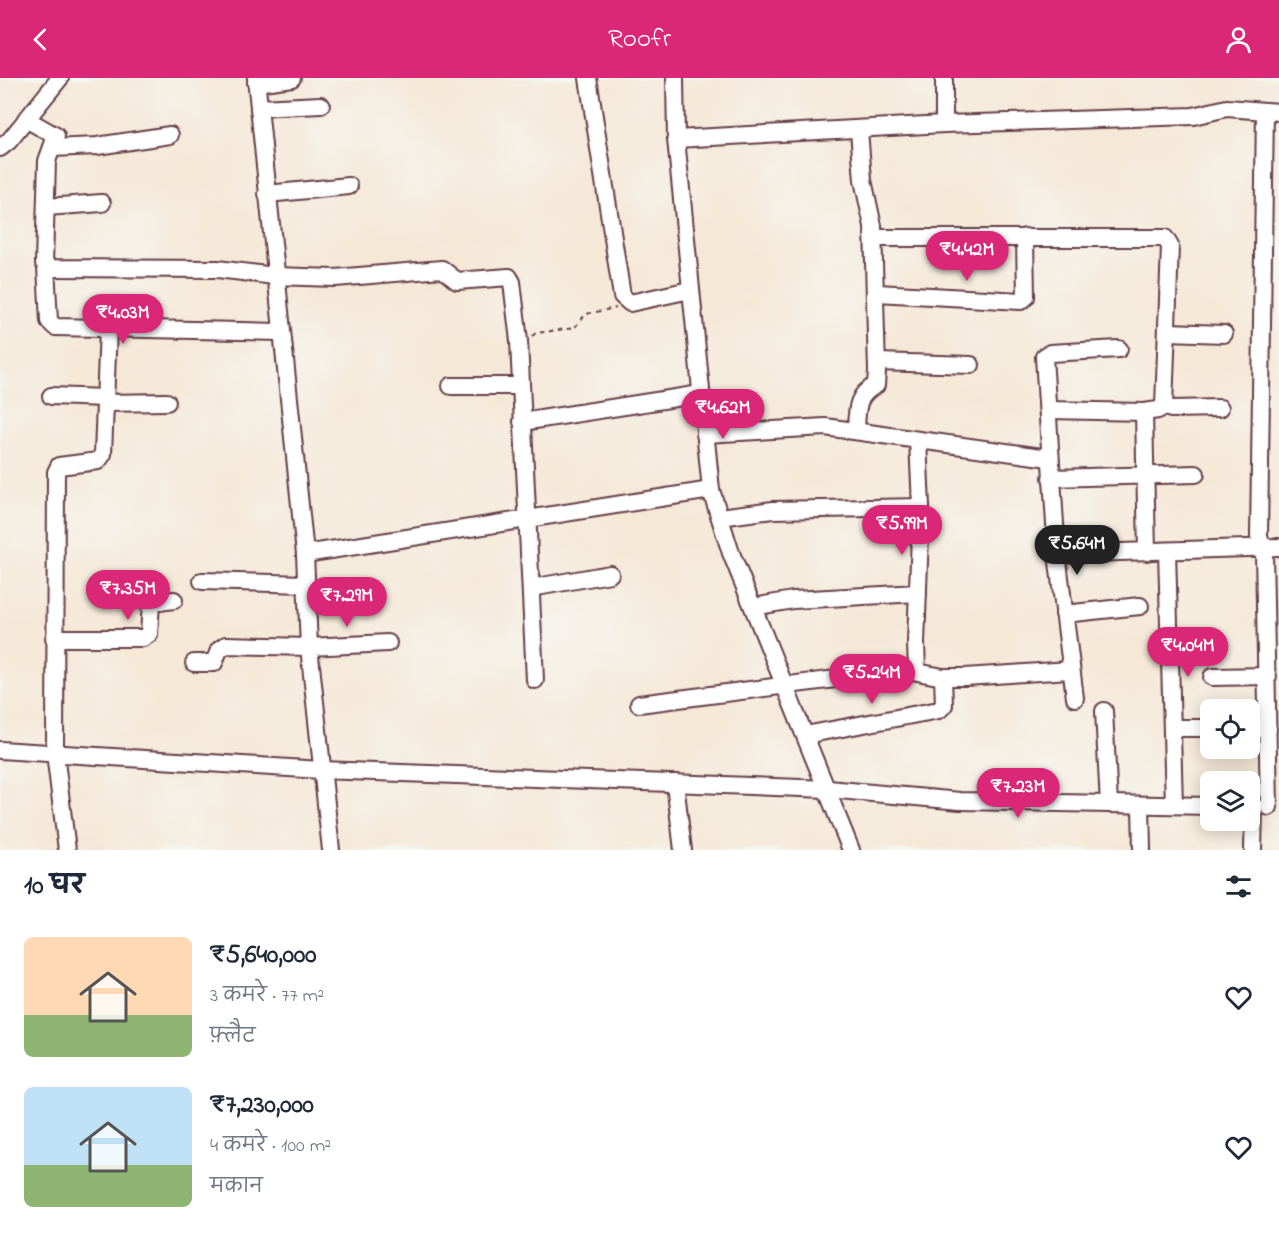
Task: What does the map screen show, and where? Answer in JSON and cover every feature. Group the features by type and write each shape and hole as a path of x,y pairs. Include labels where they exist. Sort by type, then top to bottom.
{"street":[{"path":"0,148 60,78"},
{"path":"292,78 256,81 305,554 309,647 331,850"},
{"path":"588,78 625,301 630,303 690,290"},
{"path":"675,78 676,139 711,490 753,608 851,850"},
{"path":"944,78 944,124"},
{"path":"259,108 321,105"},
{"path":"676,139 944,124 1193,116 1227,108 1272,111 1262,547 1264,553 1268,729 1263,807 1253,850"},
{"path":"26,119 54,133 56,141 47,161 44,263 51,324 62,328 281,332"},
{"path":"856,430 858,401 866,390 876,385 877,362 874,238 863,180 859,130"},
{"path":"52,148 97,146 171,135"},
{"path":"267,194 349,186"},
{"path":"46,207 102,203"},
{"path":"876,293 1021,301 1026,297 1025,237"},
{"path":"874,238 1165,238 1170,246 1164,406"},
{"path":"46,267 217,269 275,276 352,277 442,269 457,281 506,276 512,282 519,351 534,680"},
{"path":"67,850 55,753 56,472 59,466 101,458 108,328"},
{"path":"1168,332 1224,334"},
{"path":"1075,698 1057,554 1046,355 1119,349"},
{"path":"877,362 971,365"},
{"path":"451,386 521,386"},
{"path":"522,422 701,394"},
{"path":"51,396 105,401 167,402"},
{"path":"1164,406 1171,409 1220,408"},
{"path":"1048,410 1144,412 1158,410 1164,406"},
{"path":"1144,412 1147,552"},
{"path":"705,434 789,427 856,430 1050,458"},
{"path":"917,671 921,507 918,440"},
{"path":"1051,478 1196,474"},
{"path":"305,554 711,490"},
{"path":"720,517 773,510 921,507"},
{"path":"1057,554 1279,547"},
{"path":"1167,551 1174,805"},
{"path":"531,588 610,574"},
{"path":"202,581 305,584"},
{"path":"753,608 793,600 918,593"},
{"path":"54,638 143,638 149,634 151,603 174,600"},
{"path":"1064,614 1140,606"},
{"path":"194,663 214,663 219,650 226,645 309,647 388,643"},
{"path":"639,704 917,671 943,677 1070,670"},
{"path":"1212,677 1268,676"},
{"path":"805,735 939,710 944,705 943,677"},
{"path":"1104,711 1109,804"},
{"path":"1172,728 1200,728"},
{"path":"1260,729 1268,729"},
{"path":"0,750 321,770 828,789 960,801 1200,806"},
{"path":"675,783 683,850"},
{"path":"1141,805 1142,850"}],"path":[{"path":"519,351 536,333 574,328 586,314 619,308 625,301"}]}
